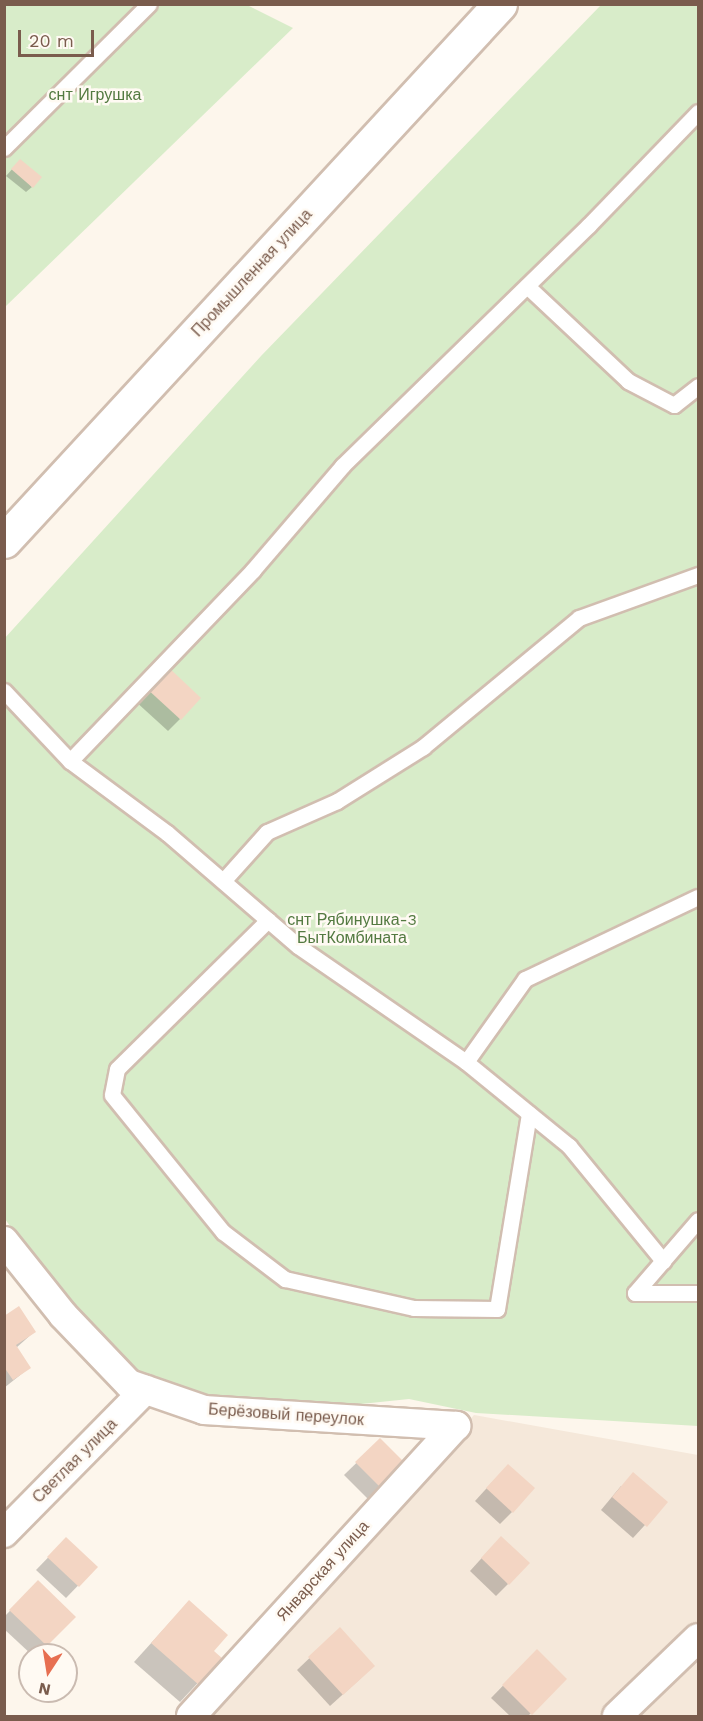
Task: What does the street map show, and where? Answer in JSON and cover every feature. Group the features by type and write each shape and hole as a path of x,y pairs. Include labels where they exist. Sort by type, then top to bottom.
{"main road":[{"name":"Промышленная улица","path":"7,533 500,4"}],"street":[{"name":"Берёзовый переулок","path":"4,1241 63,1315 129,1384 204,1410 456,1426"},
{"name":"Светлая улица","path":"4,1533 145,1390"},
{"name":"Январская улица","path":"191,1716 456,1426"},
{"path":"617,1716 699,1638"}],"lane":[{"path":"4,148 149,4"},
{"path":"70,761 253,570 342,466 527,286 699,112"},
{"path":"527,286 628,381 674,405 699,386"},
{"path":"223,881 267,832 337,801 423,747 579,618 699,574"},
{"path":"4,691 70,761 167,833 298,946 466,1062 569,1146 663,1261"},
{"path":"466,1062 525,979 699,897"},
{"path":"268,920 117,1069 112,1095 223,1232 285,1279 414,1308 497,1309 529,1114"},
{"path":"699,1220 635,1293 699,1293"}],"shaded area":[{"path":"474,1415 698,1455 698,1716 198,1716"}],"green space":[{"name":"снт Игрушка","path":"5,5 247,5 293,28 5,307"},
{"name":"снт Рябинушка-3 БытКомбината","path":"601,5 698,5 698,1426 476,1413 409,1399 332,1407 182,1401 116,1373 5,1219 4,639 261,356"}],"building":[{"path":"20,159 42,177 33,188 11,169"},
{"path":"166,665 201,698 181,720 145,687"},
{"path":"19,1306 36,1332 16,1345 31,1368 13,1380 4,1367 4,1316"},
{"path":"380,1438 408,1466 383,1490 355,1462"},
{"path":"508,1464 535,1488 513,1513 486,1488"},
{"path":"633,1472 668,1502 647,1527 612,1497"},
{"path":"501,1536 530,1563 509,1585 481,1558"},
{"path":"66,1537 98,1567 79,1587 47,1557"},
{"path":"38,1580 76,1617 50,1643 44,1643 9,1610"},
{"path":"189,1600 228,1635 214,1651 223,1659 199,1685 151,1643"},
{"path":"340,1627 375,1666 343,1695 308,1657"},
{"path":"537,1649 567,1679 532,1715 502,1685"}]}
